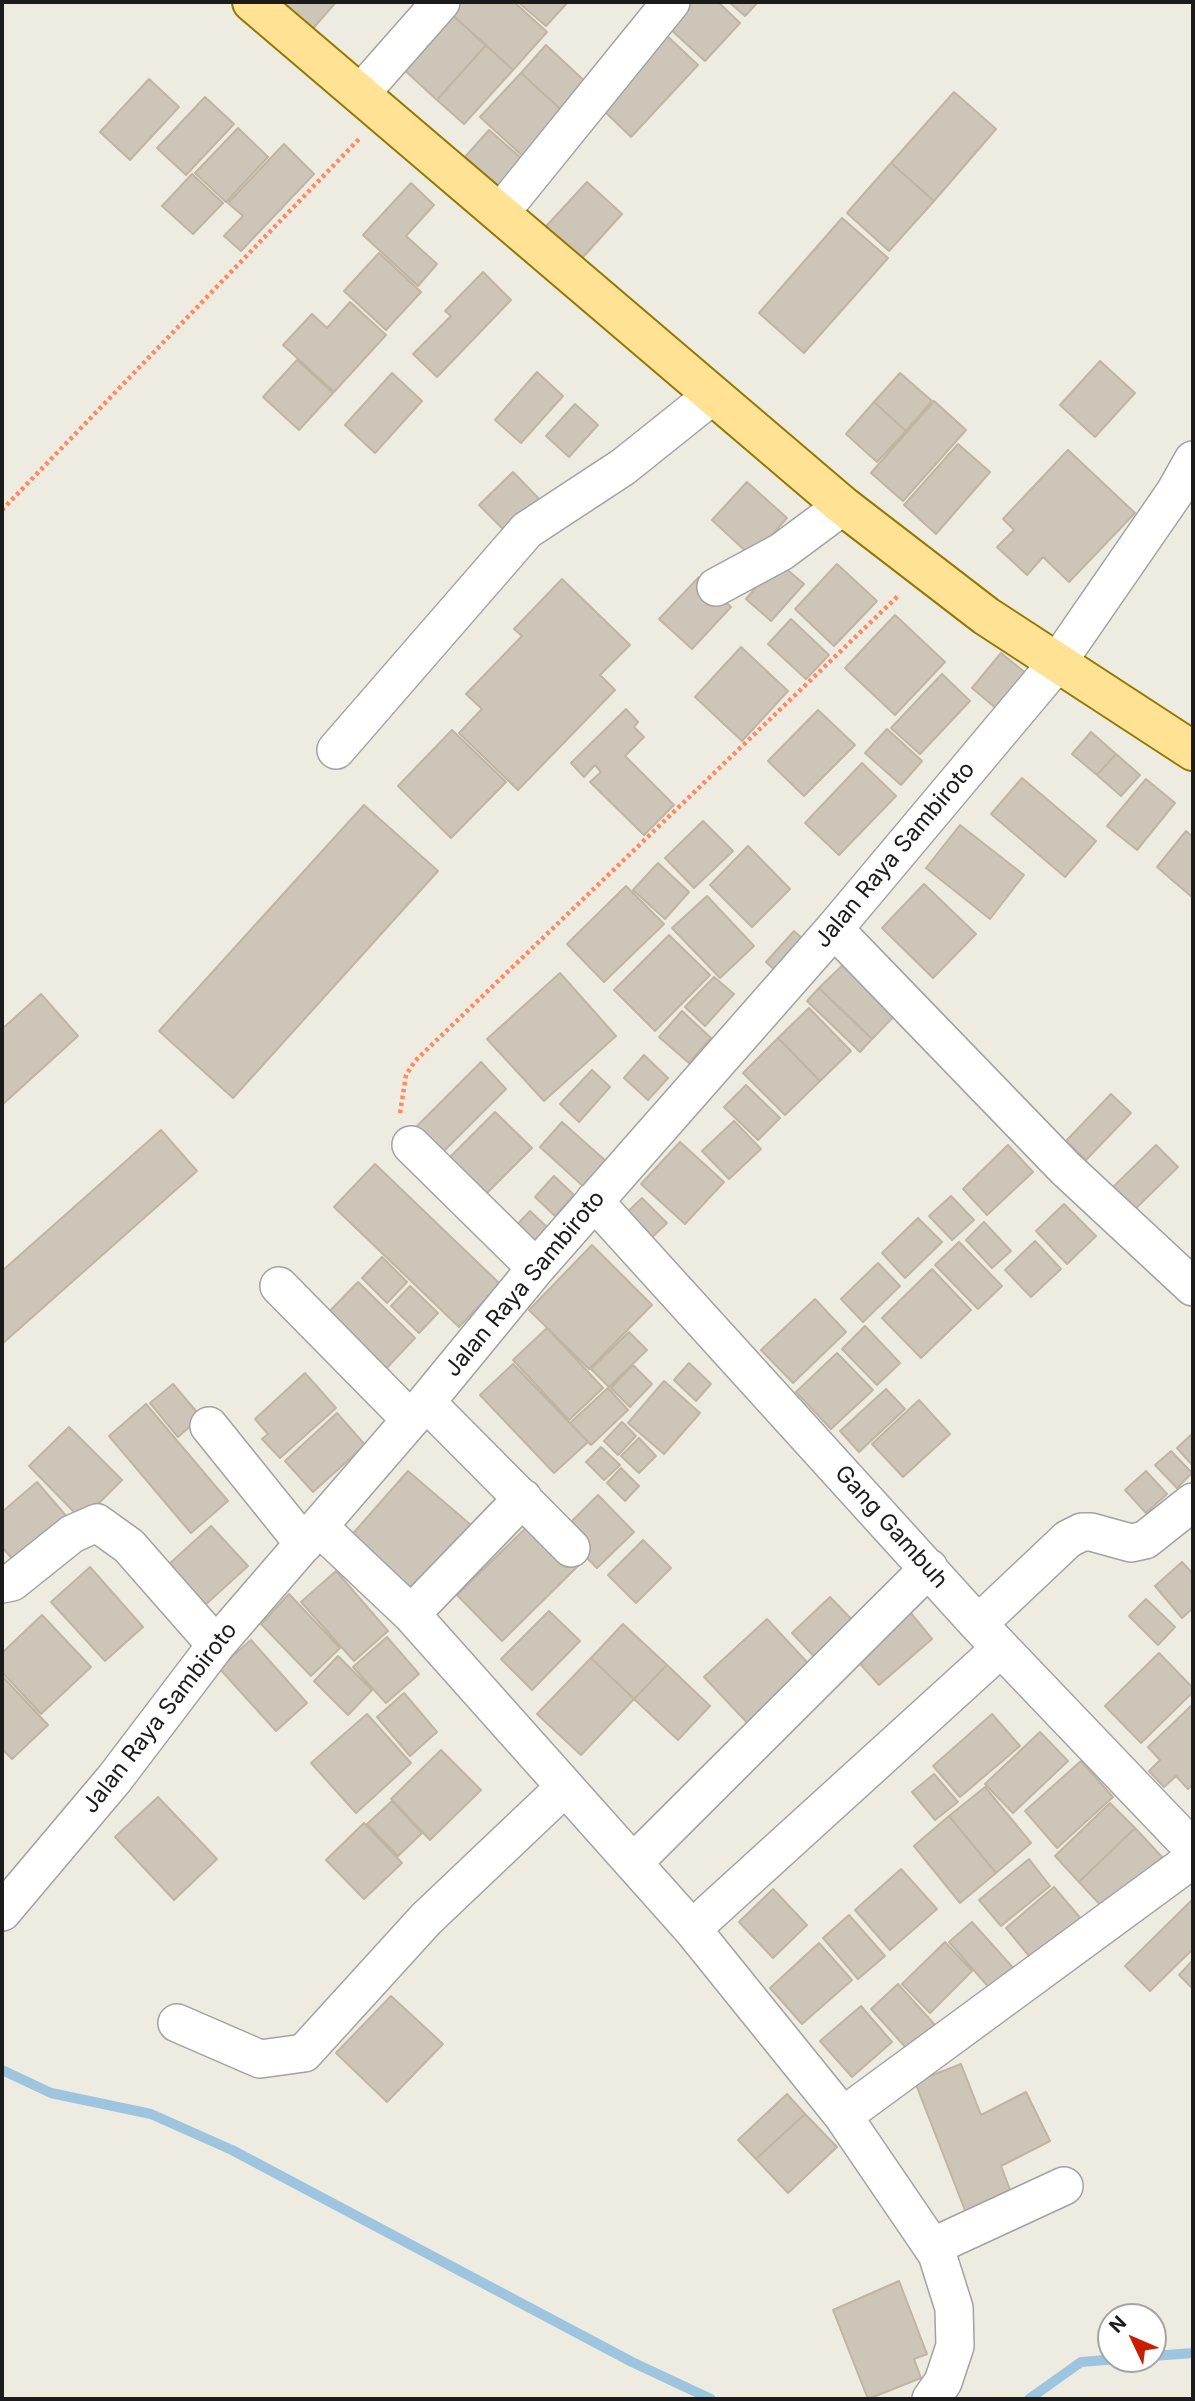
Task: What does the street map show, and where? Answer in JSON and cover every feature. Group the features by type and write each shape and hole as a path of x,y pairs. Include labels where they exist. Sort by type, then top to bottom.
{"main road":[{"path":"252,2 843,506 986,616 1193,751"}],"street":[{"path":"372,104 441,2"},
{"path":"500,213 671,2"},
{"path":"336,750 527,530 623,467 713,395"},
{"name":"Jalan Raya Sambiroto","path":"8,1893 116,1778 216,1645 418,1411 536,1268 834,929 1057,663 1175,492 1193,460"},
{"path":"716,587 724,580 781,552 843,506"},
{"path":"834,929 1065,1168 1193,1287"},
{"path":"411,1145 536,1268"},
{"name":"Gang Gambuh","path":"594,1201 990,1636 1193,1849"},
{"path":"279,1286 418,1411 523,1498 571,1548"},
{"path":"209,1426 312,1535 411,1614 692,1929 843,2116 937,2254 954,2308 955,2346 943,2382 931,2399"},
{"path":"411,1614 523,1498"},
{"path":"692,1929 990,1636 1068,1539 1082,1532 1091,1532 1131,1543 1145,1540 1193,1502"},
{"path":"2,1584 12,1582 72,1534 97,1523 129,1546 216,1645"},
{"path":"633,1863 929,1568"},
{"path":"177,2023 260,2059 304,2053 426,1919 564,1787"},
{"path":"843,2116 1193,1858"},
{"path":"932,2247 1064,2186"}],"path":[{"path":"2,510 372,104"},
{"path":"411,1145 399,1124 406,1075 415,1061 924,570"}],"building":[{"path":"283,2 336,2 303,40 273,14"},
{"path":"459,2 514,2 547,32 513,70 449,12"},
{"path":"518,2 568,2 546,26"},
{"path":"692,2 718,2 740,23 705,61 668,27"},
{"path":"729,2 758,2 745,16"},
{"path":"449,12 486,45 437,100 400,66"},
{"path":"665,34 698,65 631,137 598,105"},
{"path":"486,45 513,70 464,124 437,100"},
{"path":"546,45 593,89 568,116 521,73"},
{"path":"521,73 568,116 527,160 480,117"},
{"path":"149,79 179,107 130,160 100,132"},
{"path":"954,92 996,129 934,201 891,163"},
{"path":"205,97 234,124 186,175 157,148"},
{"path":"238,128 268,157 226,202 195,173"},
{"path":"489,130 529,165 505,192 465,157"},
{"path":"284,144 314,174 241,251 224,236 243,216 228,203"},
{"path":"891,163 934,201 889,251 847,213"},
{"path":"192,174 223,203 193,234 162,206"},
{"path":"587,182 622,214 575,266 539,234"},
{"path":"411,183 434,205 406,236 437,264 418,286 363,235"},
{"path":"842,218 888,258 804,353 759,313"},
{"path":"379,253 421,292 386,330 344,291"},
{"path":"483,272 511,300 437,377 413,354 451,316 445,311"},
{"path":"350,302 386,335 334,392 283,345 312,314 327,328"},
{"path":"297,360 333,393 299,430 263,397"},
{"path":"1100,361 1135,393 1095,437 1060,405"},
{"path":"537,372 563,396 521,443 495,420"},
{"path":"392,373 422,401 375,453 345,425"},
{"path":"900,373 932,401 906,431 874,402"},
{"path":"934,401 966,430 903,501 871,473"},
{"path":"874,402 906,431 877,462 846,434"},
{"path":"575,404 598,425 569,457 546,436"},
{"path":"958,444 990,472 936,534 904,505"},
{"path":"1068,450 1135,513 1069,582 1043,557 1027,575 997,547 1014,530 1003,519"},
{"path":"513,472 546,506 513,539 479,505"},
{"path":"747,482 787,518 752,557 712,520"},
{"path":"778,562 804,584 771,621 746,599"},
{"path":"837,564 877,601 834,646 795,609"},
{"path":"699,577 731,607 692,649 659,619"},
{"path":"562,579 630,645 600,675 615,690 518,790 459,733 482,709 466,694 522,636 514,629"},
{"path":"895,615 945,662 895,715 845,668"},
{"path":"791,619 829,655 806,679 768,644"},
{"path":"741,647 788,691 742,741 695,697"},
{"path":"1001,653 1033,679 1004,715 972,688"},
{"path":"942,674 970,701 920,754 891,728"},
{"path":"626,709 638,722 634,727 644,737 625,756 674,805 644,835 590,782 601,772 595,765 584,777 571,763"},
{"path":"818,710 855,745 804,796 768,761"},
{"path":"887,729 922,761 901,785 865,753"},
{"path":"452,730 506,782 451,838 398,786"},
{"path":"1091,732 1116,754 1097,775 1072,754"},
{"path":"1116,754 1140,775 1121,796 1097,775"},
{"path":"862,763 896,796 839,855 805,823"},
{"path":"1022,778 1096,841 1065,877 991,814"},
{"path":"1146,779 1175,803 1137,850 1107,826"},
{"path":"364,805 438,871 233,1098 159,1031"},
{"path":"703,821 733,851 694,888 665,858"},
{"path":"960,825 1024,875 990,919 926,868"},
{"path":"1186,831 1193,837 1193,898 1157,867"},
{"path":"748,846 790,889 752,927 710,885"},
{"path":"658,863 689,892 665,919 633,890"},
{"path":"924,884 976,934 933,978 882,928"},
{"path":"626,886 664,924 604,982 567,944"},
{"path":"707,896 754,946 720,978 672,928"},
{"path":"794,931 807,943 779,974 766,962"},
{"path":"669,935 710,975 655,1031 614,990"},
{"path":"853,955 904,1006 872,1039 819,988"},
{"path":"560,973 616,1036 544,1101 487,1039"},
{"path":"714,977 734,994 705,1026 685,1007"},
{"path":"819,988 872,1039 860,1052 807,1001"},
{"path":"41,994 78,1036 2,1105 2,1029"},
{"path":"809,1008 851,1051 820,1081 778,1038"},
{"path":"682,1011 711,1038 689,1063 659,1037"},
{"path":"778,1038 820,1081 785,1115 743,1073"},
{"path":"644,1055 668,1078 648,1100 624,1078"},
{"path":"481,1062 506,1089 439,1156 413,1130"},
{"path":"592,1070 610,1087 579,1122 560,1104"},
{"path":"746,1085 780,1118 758,1140 724,1107"},
{"path":"1111,1094 1131,1113 1086,1160 1066,1141"},
{"path":"495,1112 532,1148 477,1203 441,1166"},
{"path":"734,1121 761,1149 729,1179 702,1151"},
{"path":"562,1122 607,1162 584,1187 540,1147"},
{"path":"161,1130 197,1171 2,1344 2,1271"},
{"path":"680,1142 724,1182 685,1224 641,1184"},
{"path":"1008,1145 1033,1172 987,1215 963,1189"},
{"path":"1156,1145 1178,1167 1128,1216 1107,1193"},
{"path":"375,1164 500,1284 459,1327 334,1207"},
{"path":"554,1176 574,1195 555,1216 535,1197"},
{"path":"951,1196 974,1220 952,1240 929,1216"},
{"path":"642,1198 667,1223 644,1245 619,1220"},
{"path":"1064,1204 1096,1236 1067,1264 1036,1231"},
{"path":"530,1211 549,1229 533,1248 513,1229"},
{"path":"918,1218 942,1242 905,1278 882,1253"},
{"path":"984,1222 1011,1251 992,1268 966,1240"},
{"path":"1035,1241 1061,1269 1031,1297 1005,1270"},
{"path":"959,1242 1002,1286 978,1309 935,1265"},
{"path":"592,1245 652,1305 589,1369 529,1310"},
{"path":"382,1257 407,1282 387,1303 362,1278"},
{"path":"878,1263 900,1286 863,1322 841,1299"},
{"path":"932,1269 971,1310 921,1358 882,1318"},
{"path":"358,1282 415,1338 381,1374 323,1318"},
{"path":"410,1286 438,1313 419,1333 391,1306"},
{"path":"815,1299 846,1332 793,1383 761,1350"},
{"path":"865,1326 900,1363 877,1385 842,1349"},
{"path":"547,1328 603,1388 569,1420 513,1360"},
{"path":"629,1332 647,1350 609,1387 591,1369"},
{"path":"837,1353 873,1390 831,1429 796,1392"},
{"path":"689,1363 711,1384 696,1401 674,1380"},
{"path":"513,1364 588,1442 554,1473 480,1395"},
{"path":"633,1365 652,1384 630,1407 611,1388"},
{"path":"305,1373 336,1408 280,1458 262,1439 268,1434 255,1419"},
{"path":"664,1381 700,1413 664,1454 628,1423"},
{"path":"173,1384 201,1417 178,1437 150,1403"},
{"path":"608,1388 628,1410 591,1445 570,1423"},
{"path":"886,1389 905,1409 859,1452 840,1431"},
{"path":"919,1400 950,1434 903,1477 872,1444"},
{"path":"146,1404 228,1501 191,1533 109,1436"},
{"path":"337,1413 365,1445 313,1492 285,1461"},
{"path":"622,1422 636,1436 618,1455 604,1441"},
{"path":"69,1427 122,1480 82,1520 29,1466"},
{"path":"1193,1433 1193,1466 1177,1448"},
{"path":"639,1438 656,1456 639,1473 621,1456"},
{"path":"601,1447 620,1465 604,1480 586,1462"},
{"path":"1171,1451 1192,1473 1177,1488 1155,1465"},
{"path":"621,1468 639,1486 625,1501 607,1483"},
{"path":"408,1471 472,1526 405,1602 342,1546"},
{"path":"1146,1471 1167,1494 1146,1513 1125,1490"},
{"path":"37,1482 67,1517 15,1562 2,1547 2,1512"},
{"path":"598,1495 634,1532 597,1568 561,1532"},
{"path":"534,1520 578,1566 502,1641 457,1595"},
{"path":"211,1526 248,1566 194,1615 157,1575"},
{"path":"643,1540 671,1568 636,1603 608,1575"},
{"path":"1182,1562 1193,1574 1193,1608 1182,1618 1155,1586"},
{"path":"90,1567 143,1627 105,1661 51,1602"},
{"path":"336,1571 388,1631 354,1661 301,1602"},
{"path":"289,1594 340,1648 311,1676 261,1624"},
{"path":"830,1597 859,1627 821,1664 792,1633"},
{"path":"1146,1599 1175,1627 1158,1645 1129,1616"},
{"path":"549,1611 580,1641 532,1690 501,1659"},
{"path":"910,1612 932,1639 879,1685 855,1658"},
{"path":"42,1615 91,1667 41,1714 2,1672 2,1653"},
{"path":"767,1619 817,1673 755,1731 704,1677"},
{"path":"623,1624 667,1665 634,1699 591,1658"},
{"path":"387,1637 419,1674 386,1703 353,1667"},
{"path":"251,1640 307,1703 276,1731 219,1668"},
{"path":"1159,1653 1193,1688 1193,1692 1141,1743 1105,1706"},
{"path":"338,1656 372,1690 348,1715 314,1681"},
{"path":"591,1658 634,1699 581,1755 537,1714"},
{"path":"667,1665 710,1706 678,1740 634,1699"},
{"path":"2,1676 48,1725 12,1759 2,1749"},
{"path":"404,1693 437,1732 410,1756 377,1717"},
{"path":"1191,1706 1193,1784 1188,1789 1176,1776 1164,1787 1149,1771 1160,1760 1148,1747"},
{"path":"367,1714 411,1763 356,1813 311,1763"},
{"path":"992,1714 1020,1746 960,1797 933,1766"},
{"path":"1040,1732 1068,1761 1013,1813 985,1784"},
{"path":"441,1750 481,1790 430,1840 391,1799"},
{"path":"1081,1761 1113,1797 1057,1848 1025,1811"},
{"path":"934,1774 958,1802 935,1820 912,1792"},
{"path":"985,1787 1031,1843 996,1873 949,1816"},
{"path":"158,1797 217,1859 174,1900 115,1837"},
{"path":"392,1801 422,1833 398,1856 367,1824"},
{"path":"1110,1803 1135,1828 1079,1882 1055,1856"},
{"path":"949,1816 996,1873 960,1903 914,1846"},
{"path":"364,1823 402,1863 364,1899 326,1860"},
{"path":"1135,1828 1162,1857 1106,1911 1079,1882"},
{"path":"1029,1859 1050,1886 1001,1926 979,1900"},
{"path":"901,1869 937,1909 890,1950 855,1910"},
{"path":"1054,1887 1088,1927 1039,1968 1006,1928"},
{"path":"773,1889 807,1925 773,1958 739,1922"},
{"path":"1193,1899 1193,1949 1150,1991 1125,1966"},
{"path":"849,1915 885,1956 858,1979 823,1938"},
{"path":"972,1922 1015,1970 992,1991 949,1942"},
{"path":"945,1942 972,1971 930,2013 902,1984"},
{"path":"819,1943 852,1980 802,2024 770,1988"},
{"path":"1193,1960 1193,1989 1179,1975"},
{"path":"898,1984 935,2025 908,2050 871,2009"},
{"path":"391,1996 443,2044 387,2102 336,2053"},
{"path":"861,2006 892,2042 852,2077 820,2041"},
{"path":"961,2064 981,2115 1026,2092 1050,2141 1001,2166 1014,2200 968,2218 915,2082"},
{"path":"787,2094 805,2114 756,2159 738,2140"},
{"path":"805,2114 837,2147 788,2193 756,2159"},
{"path":"899,2281 927,2354 914,2359 921,2378 868,2399 833,2310"}],"waterway":[{"path":"2,2070 51,2093 151,2114 232,2150 632,2362 711,2399"},
{"path":"1167,2355 1193,2353"},
{"path":"1029,2399 1081,2362 1097,2361"}]}
